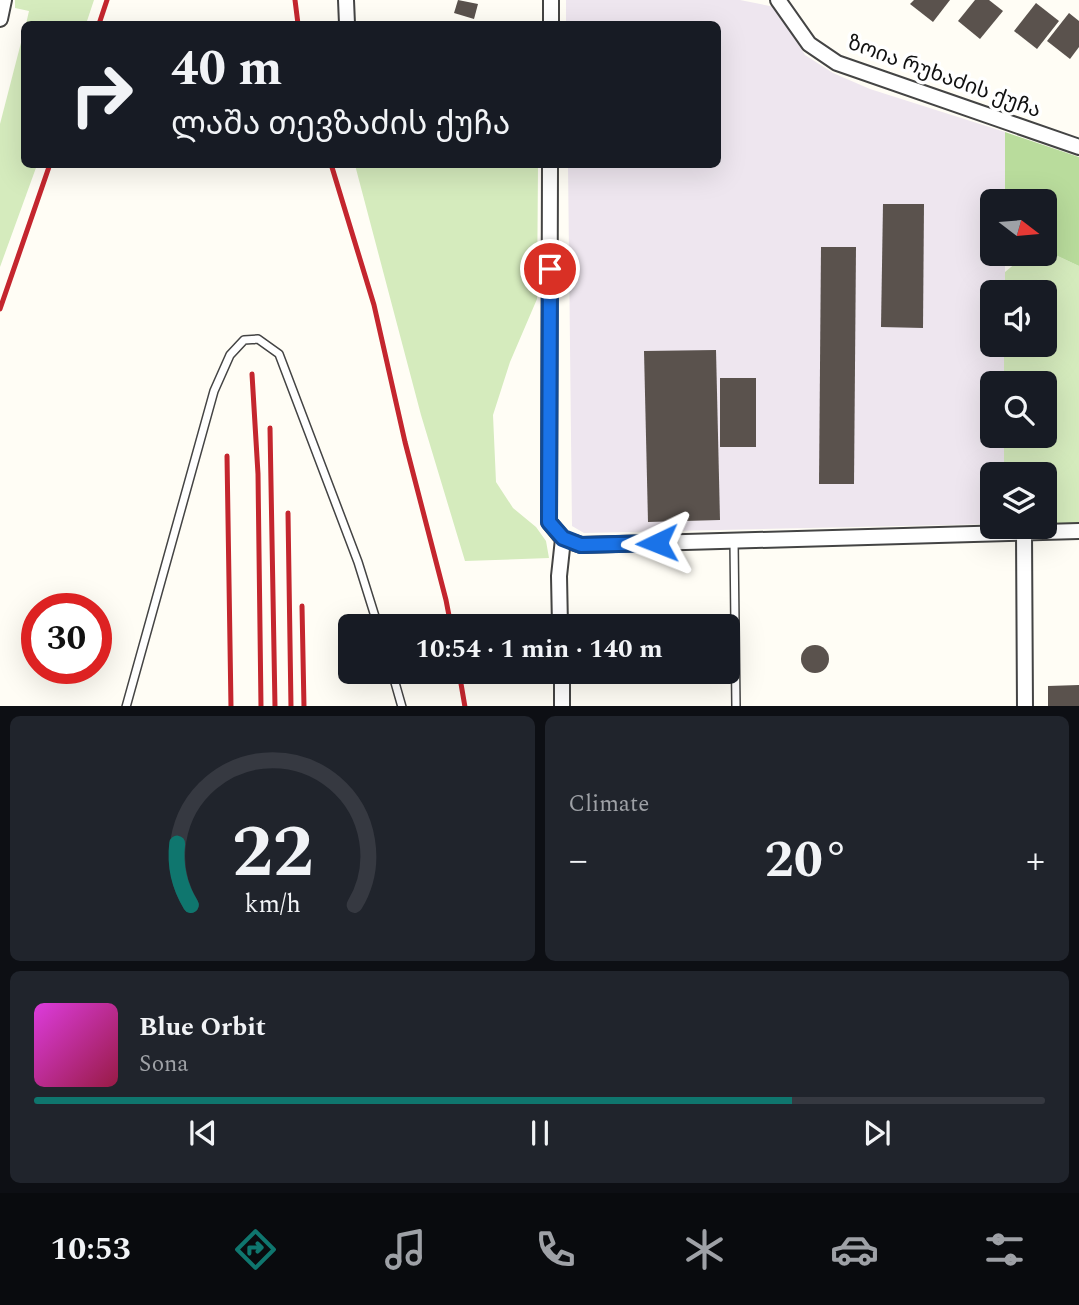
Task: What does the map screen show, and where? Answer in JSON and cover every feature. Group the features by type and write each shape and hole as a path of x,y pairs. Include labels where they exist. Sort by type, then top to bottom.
{"street":[{"path":"0,19 4,0"},
{"path":"346,0 347,21"},
{"path":"551,0 551,21"},
{"name":"ზოია რუხაძის ქუჩა","path":"778,0 809,44 837,63 1079,147"},
{"path":"550,168 549,522 563,538 581,545 980,534"},
{"path":"1057,532 1079,531"},
{"path":"560,614 559,576 563,538"},
{"path":"1024,539 1025,706"},
{"path":"562,684 562,706"}],"lane":[{"path":"126,706 214,391 230,355 244,340 258,339 279,354 358,562 374,614"},
{"path":"734,541 736,706"},
{"path":"396,684 402,706"}],"shaded area":[{"path":"566,0 740,0 775,7 805,55 833,73 870,89 1005,132 1005,189 980,189 980,266 1005,266 1005,280 980,280 980,357 1004,357 1004,371 980,371 980,448 1004,448 1004,462 980,462 980,524 584,533 572,526 568,168 721,168 721,21 566,21"}],"green space":[{"path":"15,0 94,0 87,21 27,21 29,11 15,8"},
{"path":"21,43 21,168 36,168 0,267 0,124"},
{"path":"1005,132 1079,157 1079,266 1057,256 1057,189 1005,189"},
{"path":"356,168 538,168 537,299 510,362 493,415 496,482 513,508 536,527 546,541 549,558 465,561 421,415"},
{"path":"1057,256 1079,266 1079,523 1057,524 1057,462 1004,462 1004,448 1057,448 1057,371 1004,371 1004,357 1057,357 1057,280 1005,280 1005,272 1012,266 1057,266"}],"building":[{"path":"458,0 478,4 474,19 454,13"},
{"path":"914,0 950,0 933,22 910,4"},
{"path":"975,0 989,0 1003,11 980,39 958,21"},
{"path":"1036,3 1059,21 1037,49 1014,31"},
{"path":"1069,13 1079,21 1079,47 1070,59 1047,41"},
{"path":"883,204 924,204 923,328 881,327"},
{"path":"821,247 856,247 854,484 819,484"},
{"path":"716,350 720,520 648,522 644,351"},
{"path":"720,378 756,378 756,447 720,447"},
{"path":"815,645 825,649 829,659 825,669 815,673 805,669 801,659 805,649"},
{"path":"1079,685 1079,706 1048,706 1048,686"}],"railway":[{"path":"100,21 107,0"},
{"path":"295,0 298,21"},
{"path":"0,309 49,168"},
{"path":"332,168 374,305 449,614"},
{"path":"252,374 258,474 261,706"},
{"path":"270,428 275,706"},
{"path":"227,456 231,706"},
{"path":"288,513 291,706"},
{"path":"302,606 304,706"},
{"path":"461,684 465,706"}],"route":[{"path":"550,269 549,522 563,538 581,545 657,543"}]}
